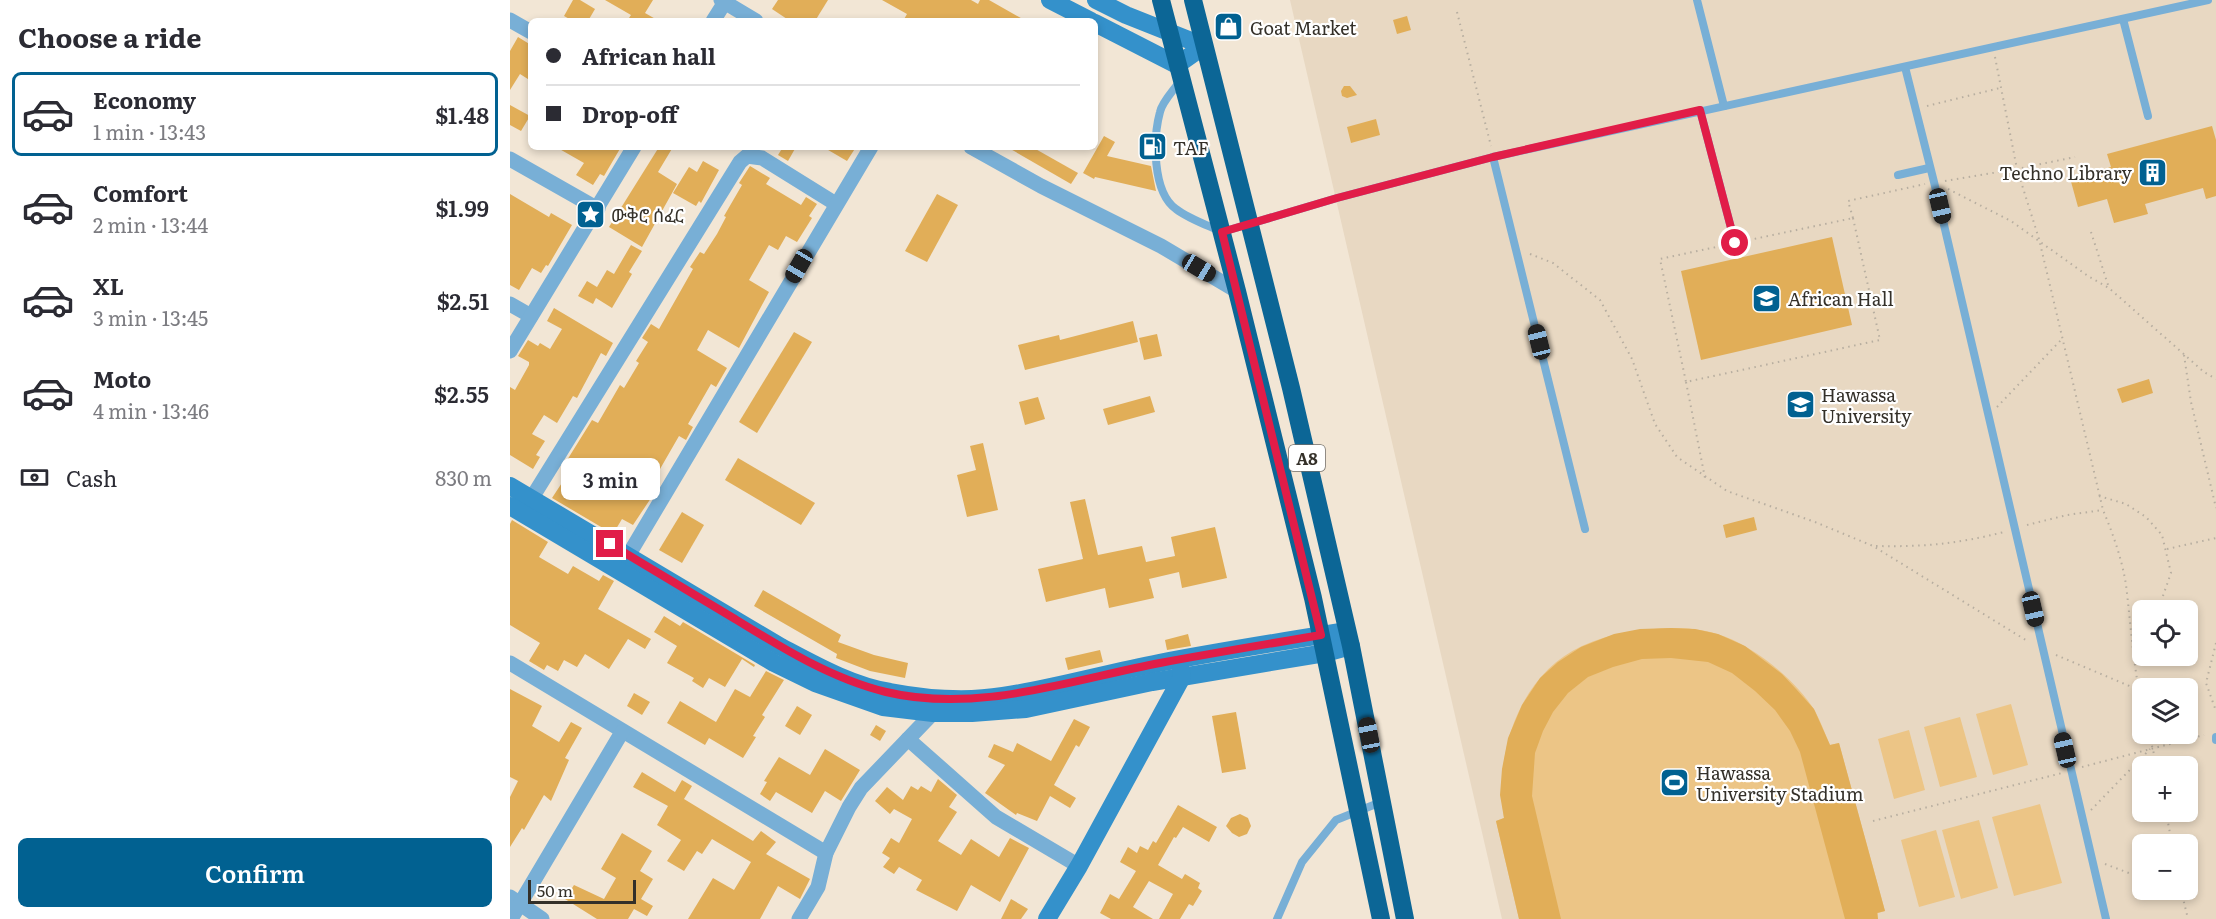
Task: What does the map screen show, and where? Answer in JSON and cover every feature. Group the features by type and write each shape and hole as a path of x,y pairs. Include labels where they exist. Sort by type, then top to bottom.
{"highway":[{"name":"A8","path":"1161,0 1237,291 1323,644 1381,919"},
{"name":"A8","path":"1193,0 1291,388 1349,639 1405,919"}],"street":[{"path":"1050,0 1085,18"},
{"path":"1096,0 1204,46 1179,73 1098,25"},
{"path":"714,18 723,1 751,18"},
{"path":"510,20 528,30"},
{"path":"510,351 632,150"},
{"path":"618,571 869,150"},
{"path":"976,150 1041,186 1161,246 1237,291"},
{"path":"836,204 762,158 747,156 740,162 533,499 516,510 774,663 815,683 883,706 934,705 964,699 1003,696 1349,639"},
{"path":"510,159 598,209"},
{"path":"510,304 531,316"},
{"path":"510,486 781,647 819,667 859,684 934,705"},
{"path":"510,663 826,853"},
{"path":"1047,919 1079,866 1180,668"},
{"path":"799,919 818,887 826,853 849,807 861,788 908,739 934,705"},
{"path":"511,919 515,901 622,732"},
{"path":"908,739 996,817 1079,866"},
{"path":"515,901 542,919"}],"lane":[{"path":"1696,0 1724,106"},
{"path":"1179,73 1160,110 1155,152 1158,172 1166,197 1174,208 1222,232 1337,198 1493,157 2208,0"},
{"path":"2123,19 2148,116"},
{"path":"1905,67 1989,415 2106,919"},
{"path":"1700,110 1735,243"},
{"path":"1493,157 1585,529"},
{"path":"1898,175 1929,168"},
{"path":"1277,919 1302,862 1336,820 1382,801"}],"path":[{"path":"1457,12 1493,157"},
{"path":"1993,48 2017,169 2039,239 2099,496 2115,538 2126,583 2131,648 2137,678"},
{"path":"1916,108 2001,88"},
{"path":"1686,381 1880,340 1848,201 1934,182 2075,157"},
{"path":"1934,182 2011,220 2039,239 2088,276 2109,288 2184,355 2216,379"},
{"path":"1705,478 1660,259 1853,218"},
{"path":"2091,232 2109,288"},
{"path":"1516,249 1553,263 1600,300 1632,359 1655,424 1677,457 1705,478 1727,491 1815,522 1873,546 1958,597 2002,627 2042,649 2132,687"},
{"path":"1989,415 2061,340"},
{"path":"2184,355 2191,402 2216,508"},
{"path":"2099,496 2126,504 2146,517 2162,535 2171,573 2162,600"},
{"path":"1873,546 1921,547 1970,541 2067,515 2103,510"},
{"path":"2167,549 2216,538"},
{"path":"2216,643 2206,682 2216,711"},
{"path":"1873,821 2205,735"},
{"path":"2151,744 2154,756"},
{"path":"2082,819 2152,747"},
{"path":"2091,859 2132,874"},
{"path":"2184,900 2188,919"}],"shaded area":[{"name":"Hawassa University","path":"1290,0 2216,0 2216,919 1502,919"},
{"name":"Hawassa University Stadium","path":"1671,628 1694,629 1717,634 1758,655 1785,676 1807,699 1830,745 1839,743 1885,911 1878,913 1878,919 1519,919 1496,821 1504,818 1503,768 1508,743 1516,718 1527,696 1542,676 1560,659 1582,646 1626,632"},
{"path":"2011,704 2028,765 1993,775 1976,714"},
{"path":"1960,717 1977,777 1940,787 1924,727"},
{"path":"1909,730 1925,790 1894,799 1878,739"},
{"path":"2040,804 2062,883 2014,896 1992,817"},
{"path":"1979,820 1998,888 1961,899 1942,830"},
{"path":"1936,830 1955,897 1919,907 1901,840"}],"building":[{"path":"573,0 580,0 595,9 590,18 564,16"},
{"path":"605,0 653,0 645,13 654,18 629,18 631,15"},
{"path":"778,0 828,0 817,18 786,18 772,9"},
{"path":"882,0 971,0 978,4 980,0 989,0 1021,18 905,18 907,14"},
{"path":"1407,16 1411,30 1397,34 1393,20"},
{"path":"518,37 528,43 528,79 520,74 510,90 510,51"},
{"path":"1344,86 1350,86 1357,95 1347,98 1342,96 1341,91"},
{"path":"510,105 528,115 521,131 510,125"},
{"path":"1376,119 1380,135 1351,143 1347,127"},
{"name":"Techno Library","path":"2212,126 2216,140 2216,196 2206,199 2203,188 2145,204 2148,214 2114,223 2107,199 2078,207 2070,178 2111,167 2107,154"},
{"path":"1104,136 1115,142 1107,156 1151,166 1156,191 1095,177 1094,179 1083,173"},
{"path":"561,150 619,150 604,176 600,174 593,185 576,175 584,163"},
{"path":"657,150 671,150 658,172 677,184 642,247 609,227"},
{"path":"781,150 794,150 788,161 778,155"},
{"path":"828,150 854,150 847,161"},
{"path":"1012,150 1037,150 1078,173 1071,184"},
{"path":"703,161 719,170 701,203 699,201 696,206 673,193 689,167 697,172"},
{"path":"750,166 770,178 766,184 801,205 806,197 817,204 809,216 812,218 797,242 786,236 778,250 769,245 749,280 769,292 739,348 708,330 697,350 727,368 716,387 711,384 688,424 693,427 686,440 679,436 651,485 657,489 633,525 622,519 613,534 552,498 571,469 564,465 592,420 598,423 620,385 624,388 639,363 636,361 648,342 642,338 651,324 659,329 693,269 690,267 700,252 704,254 717,234 726,217 724,216 742,185 739,183"},
{"path":"510,194 549,217 551,213 572,225 548,266 546,265 541,273 532,268 519,290 510,285"},
{"path":"937,194 958,205 927,262 905,251"},
{"name":"African Hall","path":"1832,237 1852,325 1701,360 1681,271"},
{"path":"631,245 642,251 629,272 632,274 612,308 596,298 593,304 578,296 587,281 597,287 607,270 614,274"},
{"path":"554,308 613,343 606,356 601,353 577,398 573,396 557,423 544,415 532,434 545,441 536,455 540,457 533,469 510,455 510,387 515,390 529,365 529,362 518,356 528,340 550,349 562,329 547,321"},
{"path":"1133,321 1138,342 1025,370 1018,345 1059,335 1060,340"},
{"path":"794,332 812,342 757,433 739,422"},
{"path":"1157,334 1162,356 1144,360 1139,338"},
{"path":"2149,379 2153,393 2122,403 2117,389"},
{"path":"1150,396 1155,412 1108,425 1103,409"},
{"path":"1038,397 1045,419 1025,425 1019,402"},
{"path":"983,443 998,510 967,517 957,475 976,470 970,446"},
{"path":"738,458 815,503 801,525 725,480"},
{"path":"1085,499 1098,555 1142,546 1146,562 1175,556 1171,537 1215,527 1227,578 1182,588 1179,572 1149,579 1154,598 1109,608 1105,588 1046,602 1038,569 1083,559 1070,502"},
{"path":"682,512 704,525 682,563 659,550"},
{"path":"1754,517 1757,530 1726,538 1723,525"},
{"path":"512,520 548,542 539,557 568,574 573,566 599,581 603,575 614,581 598,609 651,639 645,649 628,639 609,669 585,654 577,667 564,660 558,671 547,665 544,670 529,661 540,643 510,625 510,524"},
{"path":"763,590 841,635 838,642 874,655 908,663 905,678 870,671 836,658 837,654 754,606"},
{"path":"664,616 680,626 683,622 755,665 754,667 742,659 725,687 709,678 703,688 692,681 694,678 667,663 677,646 654,632"},
{"path":"1640,629 1695,629 1718,634 1745,646 1782,674 1814,709 1830,745 1839,743 1885,911 1877,913 1878,919 1845,919 1800,752 1790,731 1775,710 1732,673 1708,662 1671,658 1642,659 1588,677 1568,693 1553,712 1535,753 1532,796 1561,919 1519,919 1496,821 1504,818 1500,795 1502,769 1508,738 1522,705 1540,678 1558,662 1581,647 1614,634"},
{"path":"1188,634 1191,646 1167,650 1165,640"},
{"path":"1100,650 1103,662 1068,670 1065,658"},
{"path":"766,671 784,680 762,715 765,717 743,758 709,738 705,745 667,723 680,701 716,722 735,689 750,697"},
{"path":"510,689 542,706 532,726 559,742 571,722 582,728 565,758 569,760 551,801 544,795 524,830 522,828 510,847 510,797 518,781 510,777"},
{"path":"634,693 650,702 642,715 627,706"},
{"path":"797,706 812,715 800,735 785,726"},
{"path":"1236,712 1246,769 1222,773 1212,716"},
{"path":"1074,719 1090,727 1079,747 1076,745 1054,785 1076,798 1070,808 1050,796 1037,821 1017,813 1016,815 985,793 1005,765 988,757 994,744 1013,752 1017,743 1051,761"},
{"path":"876,725 886,731 880,741 870,735"},
{"path":"825,749 860,770 841,801 825,791 812,813 776,792 770,801 760,794 767,782 764,781 779,757 810,775"},
{"path":"642,772 675,792 682,780 692,786 684,799 753,841 761,831 776,842 766,854 810,879 800,899 778,886 760,919 688,919 713,878 734,890 751,862 712,839 702,854 697,851 684,871 667,861 681,840 657,825 668,806 633,787"},
{"path":"938,779 957,795 949,807 957,812 938,841 961,855 971,839 999,857 1010,838 1029,848 1000,902 971,885 957,911 916,890 922,880 899,867 894,874 883,867 890,858 882,853 891,838 899,843 912,819 894,809 890,814 875,801 887,787 903,800 911,786 918,790 921,786 931,792"},
{"path":"1178,805 1217,827 1209,842 1183,827 1176,838 1174,837 1158,865 1182,879 1185,874 1200,883 1198,888 1202,891 1193,906 1189,904 1180,919 1159,919 1173,894 1149,881 1133,907 1153,919 1111,919 1100,913 1110,894 1119,899 1136,871 1120,862 1128,847 1137,853 1140,846 1148,850 1153,841 1156,843"},
{"path":"1240,814 1248,818 1251,826 1247,834 1239,837 1226,826 1231,818"},
{"path":"622,833 652,851 640,871 653,879 641,899 653,906 647,916 634,909 628,919 597,919 565,899 574,885 604,899 616,878 601,869"},
{"path":"1011,899 1028,909 1021,919 1001,919"}],"place":[{"name":"Goat Market","path":"1229,27"},
{"name":"TAF","path":"1152,147"},
{"name":"Techno Library","path":"2153,172"},
{"name":"ውቅሮ ሰፈር","path":"590,214"},
{"name":"African Hall","path":"1767,298"},
{"name":"Hawassa University","path":"1800,404"},
{"name":"Hawassa University Stadium","path":"1675,782"}],"route":[{"path":"610,544 781,647 819,667 859,684 887,692 924,697 964,699 1003,696 1161,663 1321,635 1222,232 1337,198 1493,157 1700,110 1735,243"}]}
